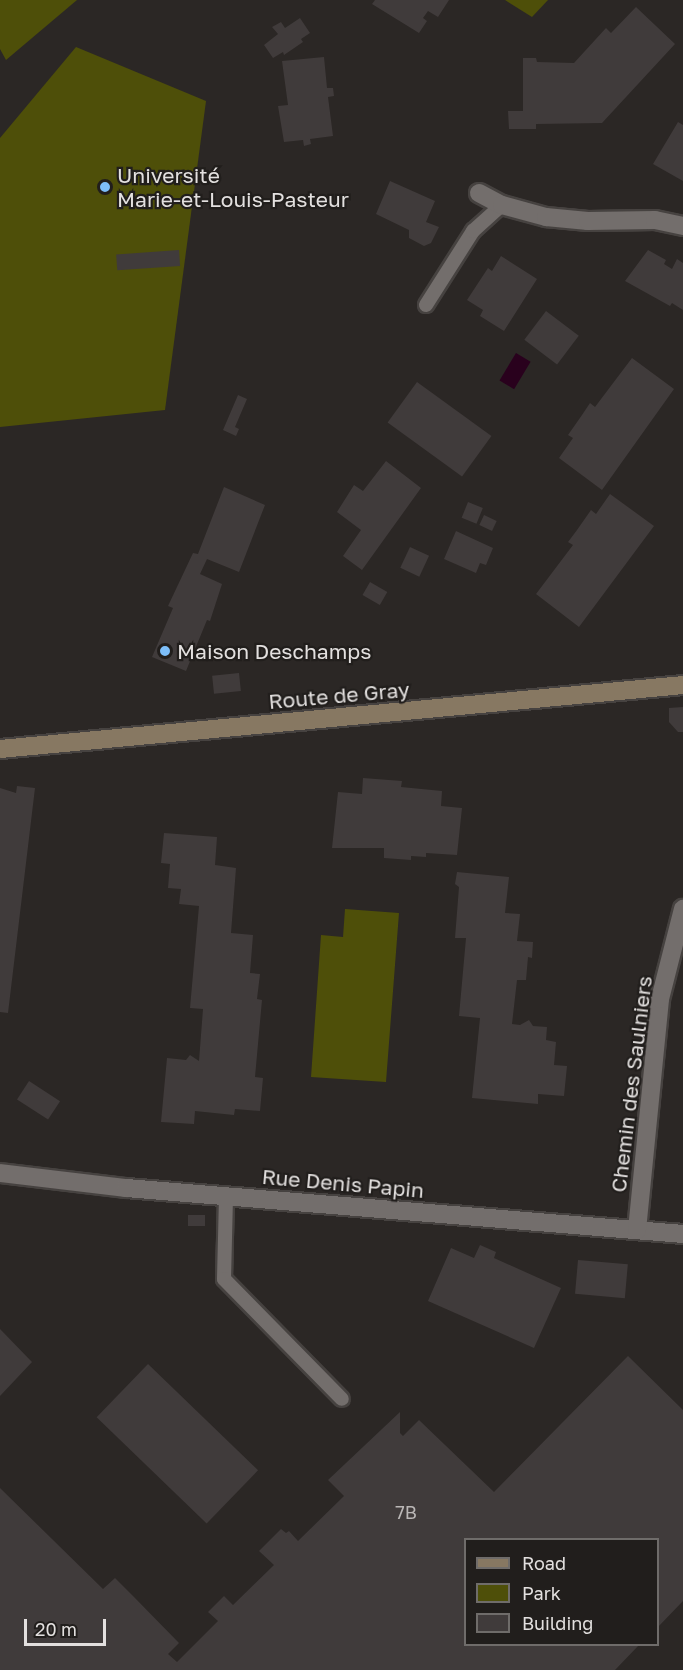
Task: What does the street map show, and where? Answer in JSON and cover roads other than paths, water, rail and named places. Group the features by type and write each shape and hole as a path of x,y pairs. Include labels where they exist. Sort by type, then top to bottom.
{"main road":[{"name":"Route de Gray","path":"0,749 683,685"}],"street":[{"path":"479,193 502,205 546,217 588,221 655,220 683,226"},
{"name":"Chemin des Saulniers","path":"637,1230 660,999 683,909"},
{"name":"Rue Denis Papin","path":"0,1173 226,1197 683,1234"}],"lane":[{"path":"426,305 473,231 502,205"},
{"path":"226,1197 224,1279 342,1399"}],"place":[{"name":"Université Marie-et-Louis-Pasteur","path":"105,187"},
{"name":"Maison Deschamps","path":"165,651"}]}
